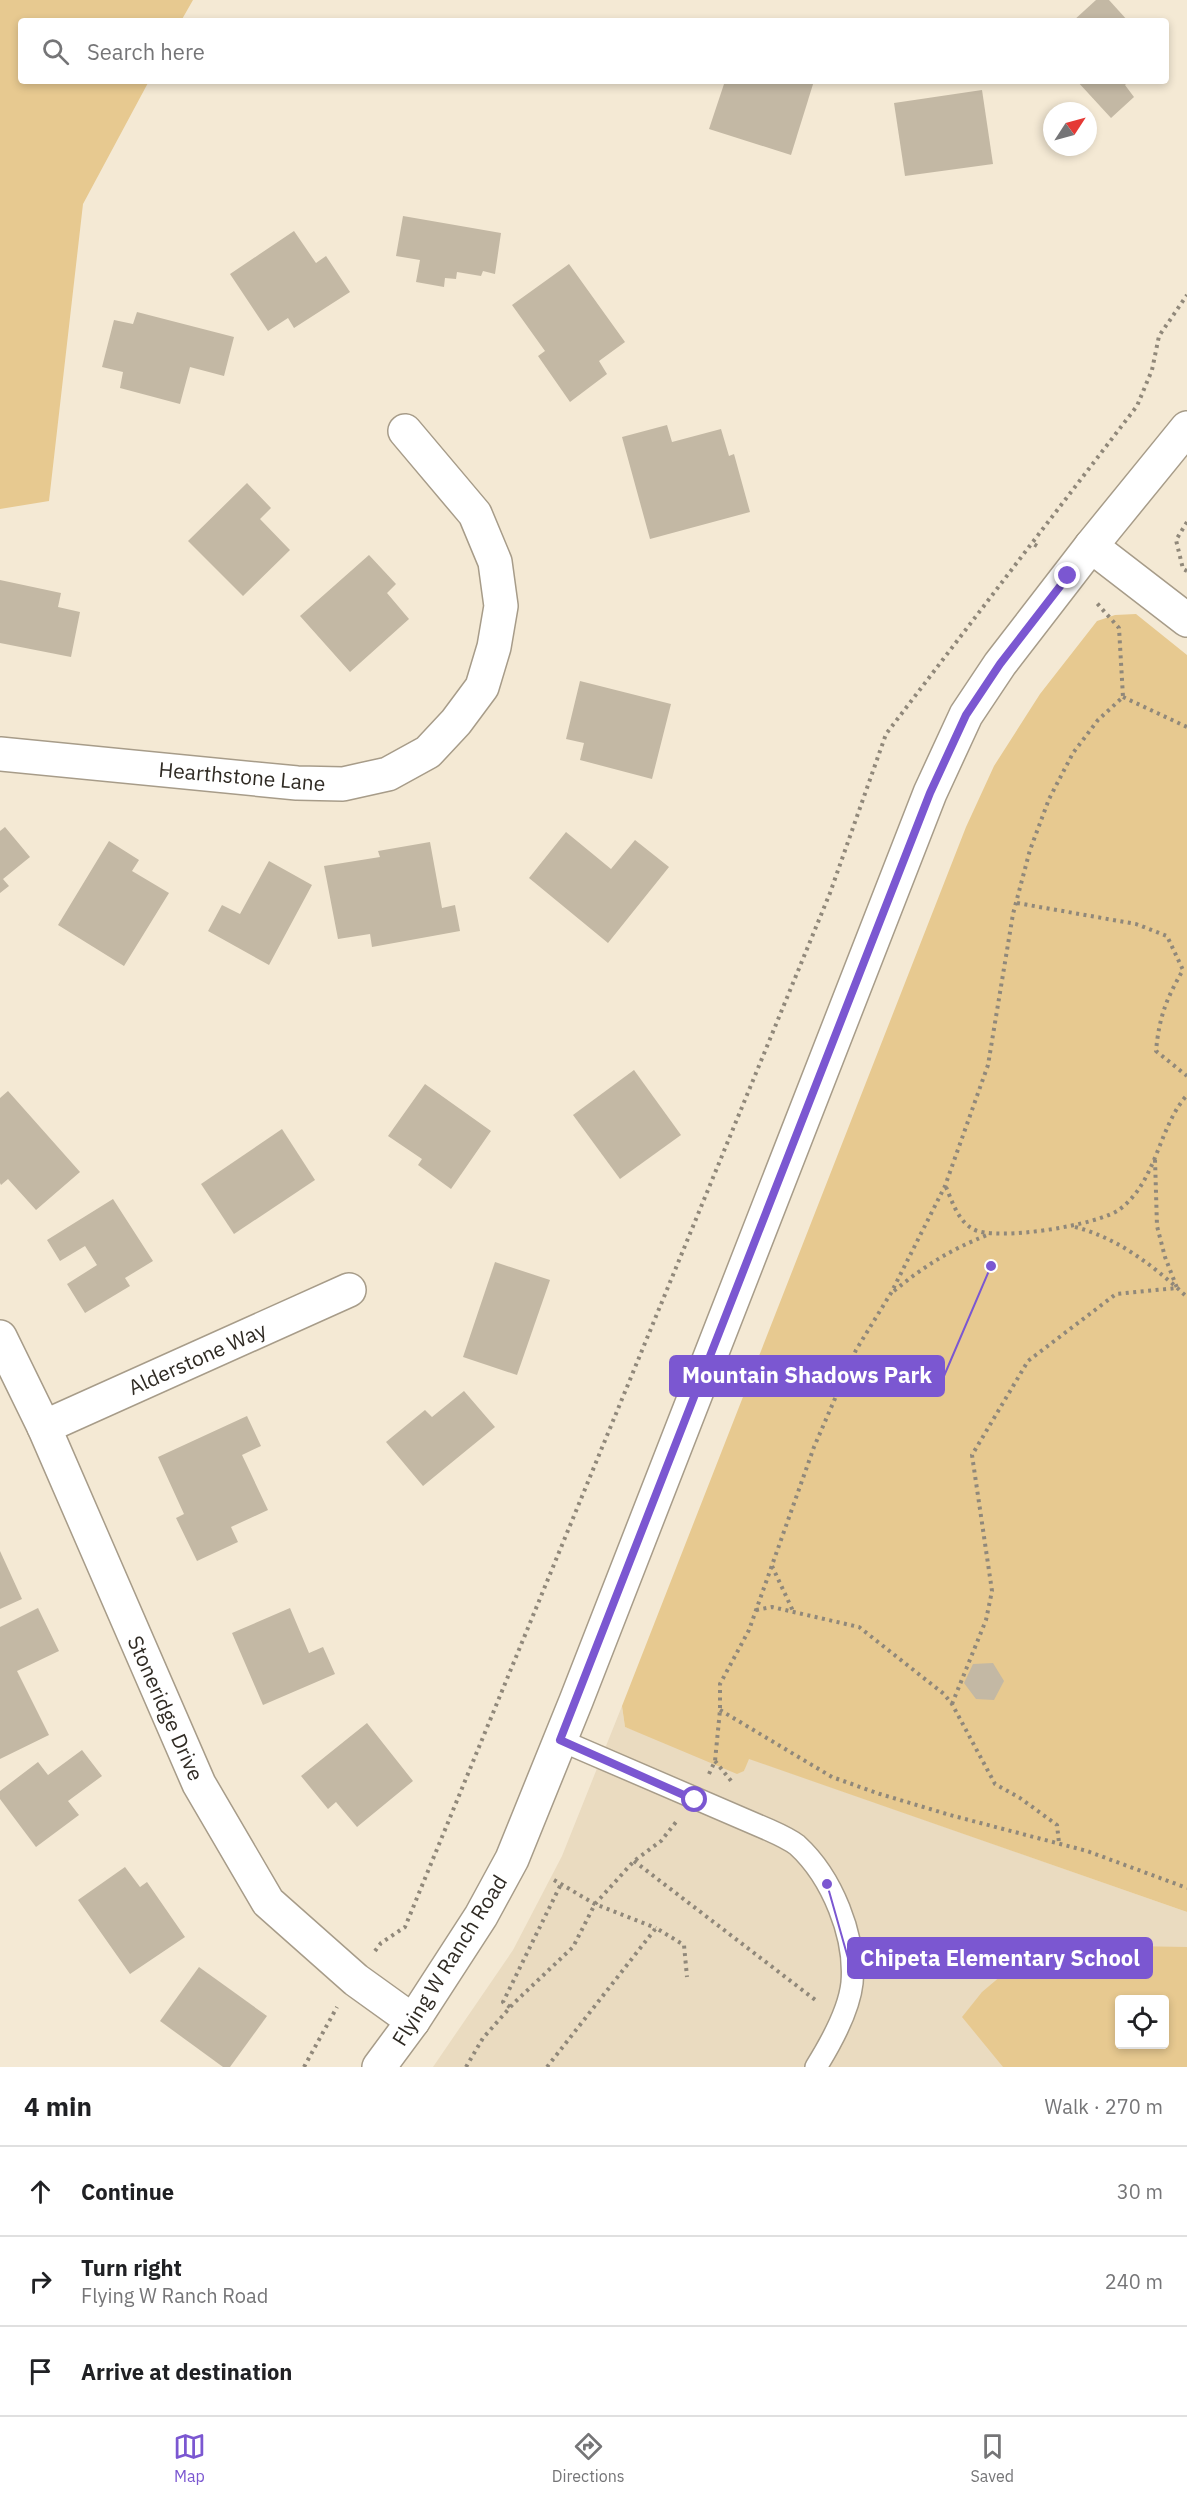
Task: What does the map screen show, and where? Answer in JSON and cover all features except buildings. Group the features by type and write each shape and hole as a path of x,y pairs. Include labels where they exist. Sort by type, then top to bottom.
{"street":[{"name":"Flying W Ranch Road","path":"379,2067 413,2021 481,1916 512,1859 930,793 966,715 1000,664 1090,546 1187,428"},
{"name":"Hearthstone Lane","path":"0,754 297,783 343,784 388,774 428,752 456,722 482,687 494,647 501,606 495,562 475,514 405,431"},
{"path":"1090,546 1187,620"},
{"name":"Alderstone Way","path":"44,1427 349,1290"},
{"name":"Stoneridge Drive","path":"0,1337 44,1427 199,1784 268,1902 356,1980 413,2021"}],"lane":[{"path":"560,1740 769,1830 796,1844 829,1887 850,1947 852,1984 837,2034 816,2067"}],"path":[{"path":"304,2067 335,2011 381,1943 405,1927 830,893 886,734 1137,406 1152,370 1159,336 1187,295"},
{"path":"1187,522 1176,540 1183,569 1187,571"},
{"path":"1032,543 1037,546"},
{"path":"1095,601 1119,628 1123,697"},
{"path":"1123,697 1187,727"},
{"path":"466,2067 483,2038 510,2007 573,1947 595,1904 634,1862 661,1841 695,1800 716,1761 720,1684 749,1630 814,1447 851,1361 891,1293 945,1186 988,1065 1017,903 1030,850 1049,799 1073,753 1098,720 1123,697"},
{"path":"1017,903 1136,924 1167,936 1183,970 1171,990 1159,1022 1156,1051 1187,1076"},
{"path":"891,1293 924,1266 955,1248 988,1235 1073,1226 1103,1218 1120,1209 1136,1192 1155,1159 1165,1131 1187,1095"},
{"path":"1155,1159 1158,1226 1165,1257 1177,1287"},
{"path":"945,1186 957,1212 972,1229 988,1235"},
{"path":"1073,1226 1098,1233 1124,1246 1187,1297"},
{"path":"952,1704 986,1620 992,1592 972,1455 1028,1361 1116,1294 1177,1287"},
{"path":"772,1565 793,1612"},
{"path":"756,1610 772,1607 859,1627 944,1694 952,1704 994,1784 1020,1798 1057,1825 1059,1843"},
{"path":"720,1710 832,1777 950,1815 1087,1851 1187,1888"},
{"path":"634,1862 827,2009 837,2034"},
{"path":"554,1880 595,1904 656,1928 684,1945 687,1977"},
{"path":"510,2007 503,2002 561,1884"},
{"path":"547,2067 656,1928"}],"shaded area":[{"path":"0,0 193,0 183,18 18,18 18,84 147,84 83,204 49,501 0,509"},
{"path":"1136,614 1187,655 1187,1912 749,1759 744,1771 737,1774 625,1727 622,1706 966,827 994,766 1040,694 1097,621 1115,615"},
{"path":"622,1706 625,1727 744,1771 748,1758 1187,1912 1187,2067 433,2067 513,1950 562,1856"},
{"path":"1187,1947 1187,2067 1003,2067 962,2017 982,1992 1008,1970 1045,1956 1082,1948"}],"place":[{"name":"Mountain Shadows Park","path":"991,1266"},
{"name":"Chipeta Elementary School","path":"827,1884"}],"route":[{"path":"695,1800 560,1740 930,793 966,715 1000,664 1068,576"}]}
